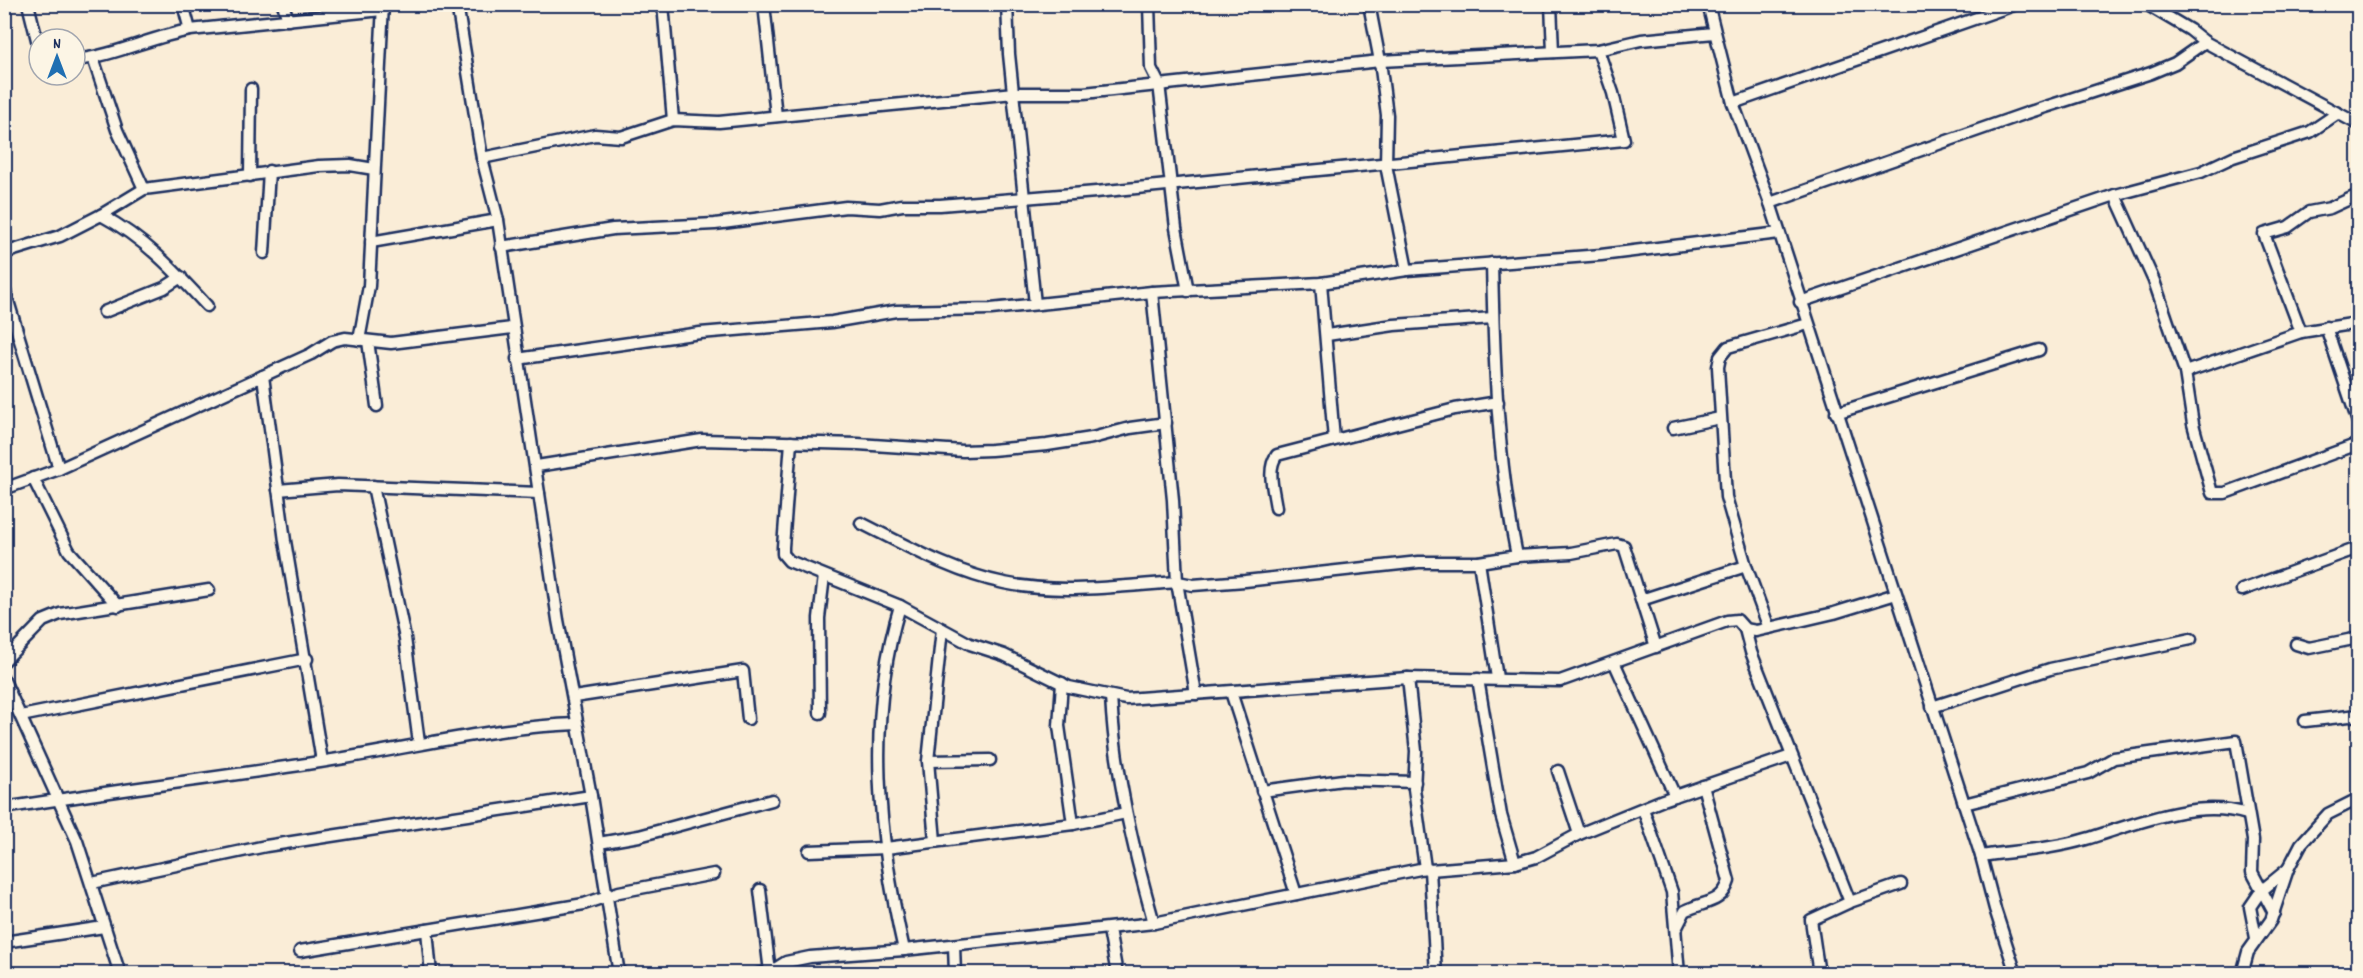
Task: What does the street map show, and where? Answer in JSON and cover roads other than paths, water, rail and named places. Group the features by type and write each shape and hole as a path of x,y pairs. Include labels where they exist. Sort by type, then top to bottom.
{"street":[{"path":"28,4 34,27"},
{"path":"183,4 190,30"},
{"path":"283,4 288,20"},
{"path":"457,4 482,158 498,220 512,328 537,466 558,620 574,697 619,974"},
{"path":"663,4 673,120"},
{"path":"764,4 776,116"},
{"path":"1006,4 1008,54 1035,304"},
{"path":"1149,4 1151,68 1159,84 1171,184 1188,291"},
{"path":"1369,4 1387,115 1386,165 1407,270"},
{"path":"1551,4 1553,52"},
{"path":"1708,4 1733,103 1770,203 1800,302 1982,856 1995,909 2016,974"},
{"path":"1733,103 2017,4"},
{"path":"2146,4 2190,30 2205,42 2358,124"},
{"path":"87,59 167,34 382,7 369,286 363,341 377,406"},
{"path":"482,158 595,135 621,137 673,120 718,122 1014,93 1084,93 1380,61 1598,50 1641,40 1714,33"},
{"path":"1770,203 2027,113 2151,73 2175,63 2205,42"},
{"path":"501,247 613,229 715,224 846,207 880,209 902,205 940,205 1024,198 1386,165 1444,156 1624,140 1613,93 1598,50"},
{"path":"93,58 117,130 144,189"},
{"path":"250,89 250,176"},
{"path":"1800,302 2115,195 2201,172 2233,157 2310,132 2338,113"},
{"path":"4,253 60,236 144,189 250,176 269,171 350,165 374,169"},
{"path":"264,253 269,171"},
{"path":"2115,195 2154,281 2185,372 2193,424 2208,482 2215,494 2224,493 2358,444"},
{"path":"2301,332 2264,234 2288,227 2309,212 2330,208 2358,195"},
{"path":"101,215 122,226 150,247 207,306"},
{"path":"371,242 498,220"},
{"path":"517,359 700,333 832,322 896,311 991,309 1152,292 1321,283 1407,270 1601,255 1779,233"},
{"path":"1492,262 1493,318 1506,501 1517,556"},
{"path":"104,312 164,288 181,277"},
{"path":"1321,283 1334,440"},
{"path":"4,288 59,469"},
{"path":"1152,292 1166,423 1178,582 1196,694"},
{"path":"1327,335 1394,325 1493,318"},
{"path":"2185,372 2301,332 2358,323"},
{"path":"1770,628 1746,566 1726,497 1717,383 1723,351 1728,347 1808,324"},
{"path":"2326,327 2358,422"},
{"path":"4,489 59,469 263,376 332,341 345,338 391,343 512,328"},
{"path":"1836,412 2039,350"},
{"path":"263,376 278,490 322,761"},
{"path":"1276,508 1272,462 1277,455 1376,432 1455,409 1498,402"},
{"path":"1673,428 1719,418"},
{"path":"537,466 702,440 981,450 1047,445 1166,423"},
{"path":"791,442 783,554 789,561 900,606 970,644 1004,655 1069,687 1111,697 1126,699 1408,678 1497,678 1550,682 1615,664 1727,621 1737,620 1745,629 1751,652 1850,902"},
{"path":"33,478 69,551 118,606"},
{"path":"278,490 338,485 539,493"},
{"path":"373,486 403,629 419,743"},
{"path":"861,523 951,566 1007,584 1089,588 1178,582 1192,585 1245,581 1419,562 1479,562 1517,556 1571,553 1617,544 1624,546 1656,647"},
{"path":"2241,590 2358,548"},
{"path":"1479,562 1497,678"},
{"path":"1641,600 1746,566"},
{"path":"820,713 819,618 824,576"},
{"path":"4,661 43,621 60,614 209,590"},
{"path":"1745,629 1756,632 1896,594"},
{"path":"900,606 890,639 879,722 878,764 885,848 904,950"},
{"path":"935,841 928,761 942,629"},
{"path":"2296,644 2309,648 2358,638"},
{"path":"1932,707 2050,669 2191,639"},
{"path":"21,716 307,659"},
{"path":"1615,664 1675,796"},
{"path":"574,697 743,671 748,719"},
{"path":"1408,678 1416,751 1415,782 1428,869 1436,974"},
{"path":"1478,679 1501,815 1515,863"},
{"path":"4,680 7,693 21,716 60,799 92,883 120,974"},
{"path":"1062,683 1059,726 1073,824"},
{"path":"1231,692 1296,894"},
{"path":"1111,697 1118,771 1133,849 1154,923"},
{"path":"2305,721 2358,715"},
{"path":"4,808 322,761 419,743 537,726 577,724"},
{"path":"1964,804 2088,773 2114,758 2236,741 2253,840 2252,872 2274,913"},
{"path":"758,974 770,972 786,962 810,957 1109,930 1428,869 1515,863 1559,847 1579,834 1675,796 1791,756"},
{"path":"928,761 990,760"},
{"path":"1558,771 1579,834"},
{"path":"1262,791 1342,780 1415,782"},
{"path":"1677,927 1685,911 1717,900 1726,892 1729,881 1703,786"},
{"path":"92,883 287,843 591,796"},
{"path":"2242,974 2248,952 2256,938 2267,927 2274,913 2288,869 2301,844 2328,814 2358,799"},
{"path":"599,843 639,836 772,800"},
{"path":"1982,856 2086,839 2132,824 2218,808 2247,814"},
{"path":"1643,809 1672,892 1677,927 1679,974"},
{"path":"809,850 885,848 1073,824 1126,813"},
{"path":"2256,938 2250,907 2261,891 2288,869"},
{"path":"300,951 608,897 619,892 714,874"},
{"path":"1819,974 1811,920 1850,902 1901,884"},
{"path":"759,890 770,972"},
{"path":"4,942 104,927"},
{"path":"427,930 431,974"},
{"path":"1109,930 1117,974"},
{"path":"954,945 955,974"}]}
